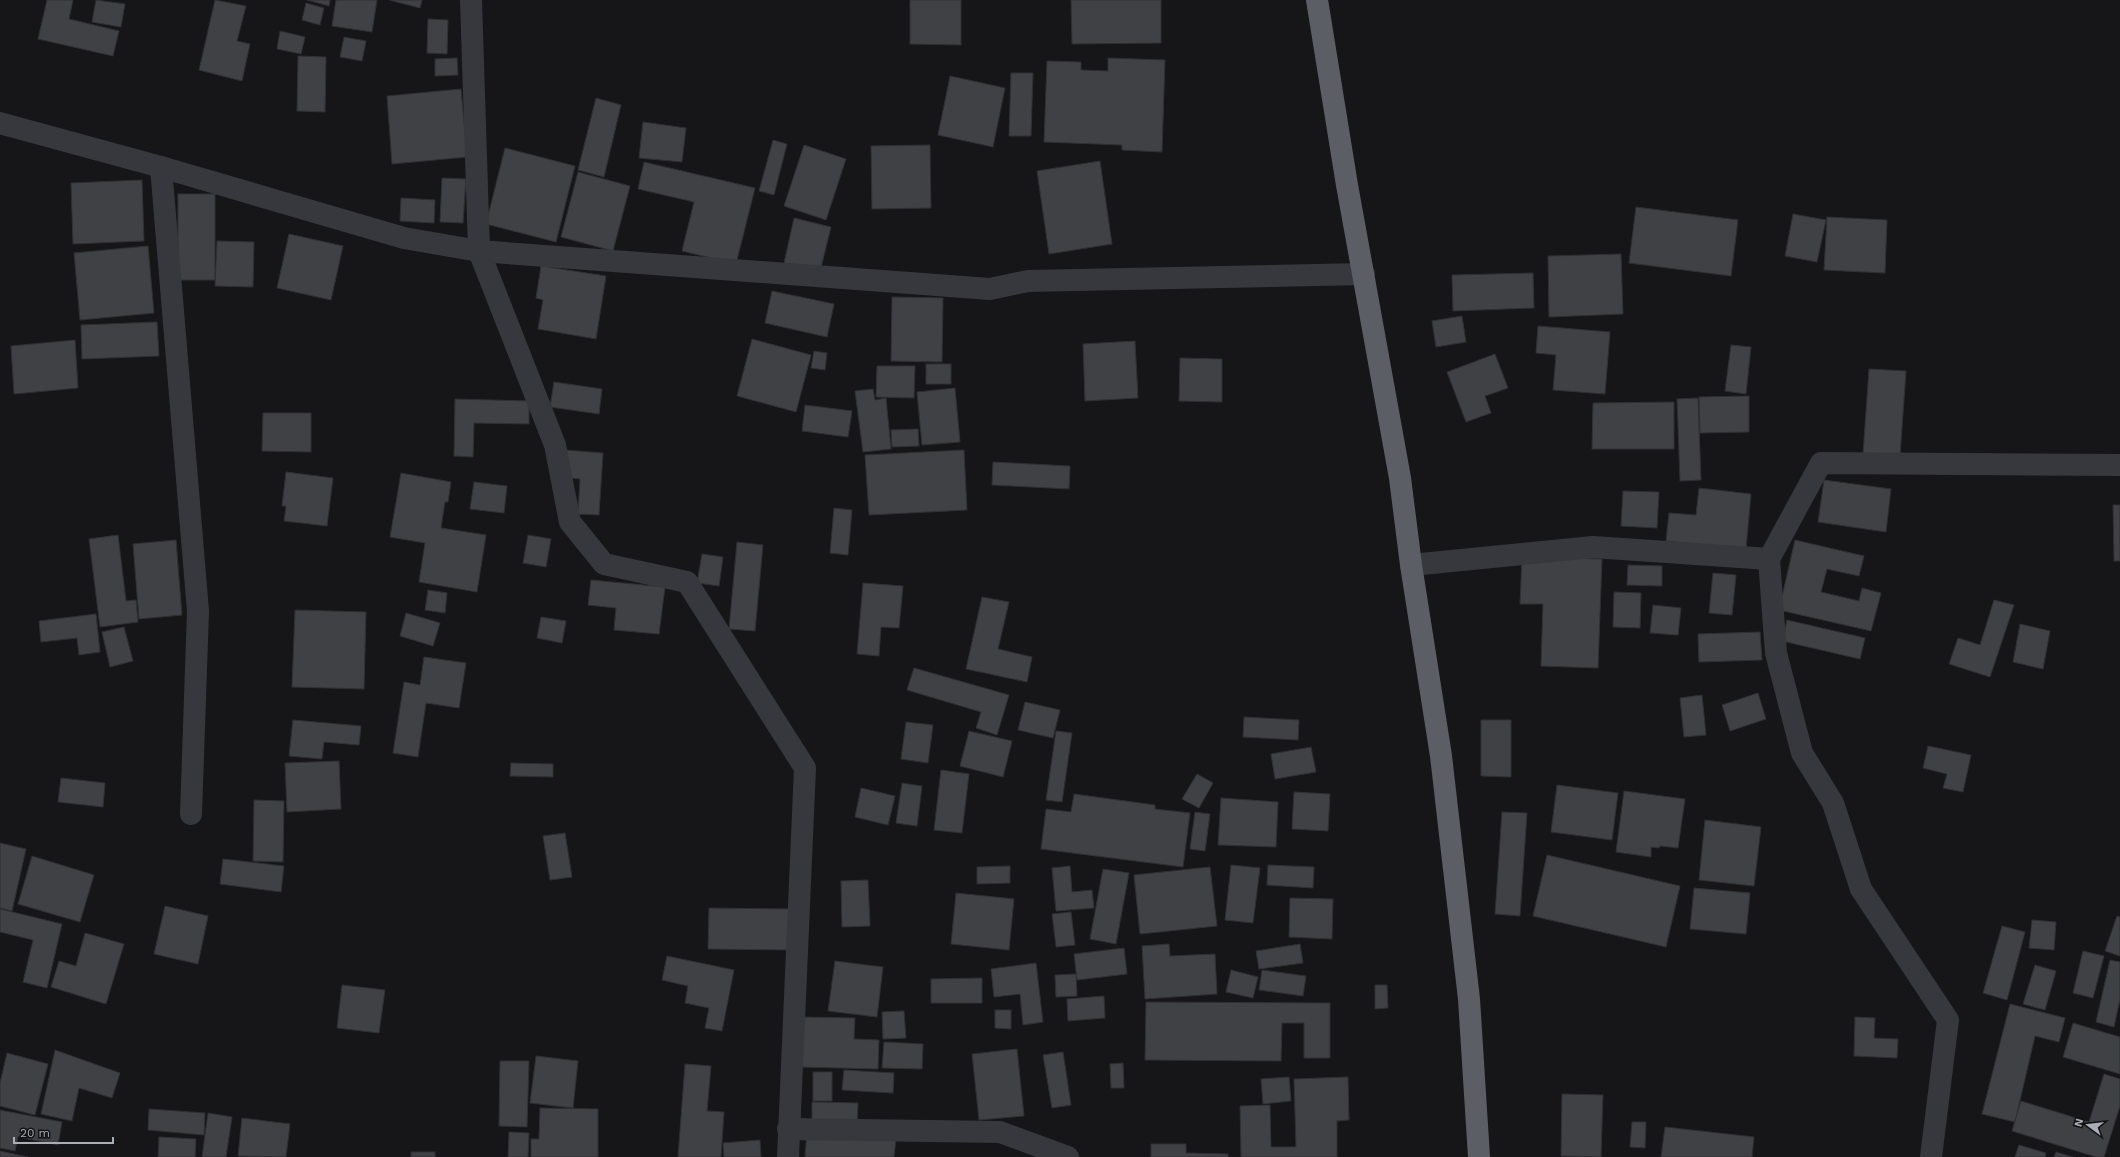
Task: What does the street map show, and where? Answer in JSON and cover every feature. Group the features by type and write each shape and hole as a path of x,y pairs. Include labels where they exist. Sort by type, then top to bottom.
{"highway":[{"path":"1317,0 1400,478 1411,565 1440,756 1469,999 1479,1157"}],"street":[{"path":"471,0 479,251 555,445 570,522 604,564 687,582 805,768 788,1129 788,1157"},
{"path":"0,123 161,167 404,238 479,251 990,289 1028,281 1364,274"},
{"path":"161,167 198,611 191,814"},
{"path":"1932,1157 1948,1020 1861,889 1833,803 1802,753 1776,652 1769,559 1821,463 2120,465"},
{"path":"1411,565 1593,547 1769,559"},
{"path":"788,1129 1000,1132 1068,1157"}],"building":[{"path":"47,0 73,0 69,19 119,31 113,56 38,39"},
{"path":"96,0 125,4 121,27 92,22"},
{"path":"215,0 246,6 237,41 250,44 242,81 199,70"},
{"path":"307,0 330,0 329,6"},
{"path":"336,0 377,0 372,32 332,26"},
{"path":"389,0 422,0 420,8"},
{"path":"910,0 961,0 961,45 910,44"},
{"path":"1071,0 1161,0 1161,43 1072,44"},
{"path":"306,3 324,8 320,25 302,20"},
{"path":"428,19 448,20 447,54 427,53"},
{"path":"280,31 305,37 301,54 277,49"},
{"path":"344,37 366,41 362,61 340,57"},
{"path":"298,56 326,57 325,112 297,111"},
{"path":"457,58 458,75 435,76 435,59"},
{"path":"1108,58 1165,60 1162,152 1122,150 1122,145 1044,142 1047,61 1081,62 1081,70 1108,71"},
{"path":"1011,73 1033,73 1031,136 1009,136"},
{"path":"950,76 1005,88 993,147 938,135"},
{"path":"461,89 467,157 392,164 387,96"},
{"path":"596,98 621,105 604,177 578,170"},
{"path":"643,122 686,128 682,162 639,158"},
{"path":"773,140 787,144 774,195 759,191"},
{"path":"804,145 846,159 826,220 784,206"},
{"path":"930,145 931,208 872,209 871,146"},
{"path":"505,148 575,166 556,242 486,224"},
{"path":"1100,161 1112,244 1049,254 1037,171"},
{"path":"644,162 755,188 736,264 682,251 694,202 638,189"},
{"path":"578,172 630,186 613,251 561,237"},
{"path":"442,178 466,179 463,223 440,222"},
{"path":"142,180 144,241 73,244 71,183"},
{"path":"178,194 215,194 215,280 178,280"},
{"path":"401,198 435,200 434,223 400,221"},
{"path":"1636,207 1738,220 1731,276 1629,263"},
{"path":"1793,214 1826,220 1817,262 1785,256"},
{"path":"1827,217 1887,220 1885,273 1824,270"},
{"path":"794,218 831,227 820,272 784,263"},
{"path":"289,234 343,246 331,300 277,288"},
{"path":"217,241 254,242 253,287 215,286"},
{"path":"148,246 154,313 80,320 74,253"},
{"path":"1621,254 1623,314 1549,317 1548,256"},
{"path":"541,266 606,276 596,339 538,329 543,300 536,298"},
{"path":"1533,273 1534,308 1453,311 1452,275"},
{"path":"772,291 834,304 827,337 765,323"},
{"path":"892,297 943,298 942,362 891,361"},
{"path":"1462,316 1466,342 1436,347 1432,321"},
{"path":"157,322 159,356 82,359 81,325"},
{"path":"1538,326 1610,332 1605,394 1553,390 1556,355 1536,353"},
{"path":"752,339 811,355 796,412 737,396"},
{"path":"75,340 78,388 14,394 11,346"},
{"path":"1135,341 1138,398 1085,401 1083,344"},
{"path":"1731,345 1751,347 1746,394 1725,391"},
{"path":"814,351 827,353 825,370 811,368"},
{"path":"1495,354 1508,388 1485,396 1491,413 1466,422 1447,372"},
{"path":"1180,358 1222,359 1222,402 1179,401"},
{"path":"926,364 951,364 951,384 926,384"},
{"path":"877,366 915,366 914,398 876,397"},
{"path":"1869,369 1906,371 1900,456 1863,454"},
{"path":"554,382 602,389 599,414 550,407"},
{"path":"955,388 960,442 922,445 917,392"},
{"path":"873,389 875,400 886,398 891,449 863,452 855,391"},
{"path":"1749,396 1749,432 1700,433 1699,397"},
{"path":"1698,398 1701,480 1680,481 1677,399"},
{"path":"455,399 529,401 529,424 474,423 473,457 454,456"},
{"path":"1674,402 1674,449 1592,449 1593,403"},
{"path":"805,405 852,411 848,437 802,431"},
{"path":"263,413 311,413 311,452 262,451"},
{"path":"918,429 919,446 892,447 891,430"},
{"path":"565,450 603,453 599,515 578,514 580,479 563,477"},
{"path":"964,450 967,510 869,515 865,455"},
{"path":"993,462 1070,466 1069,489 992,485"},
{"path":"286,472 333,478 327,526 284,521 286,506 282,506"},
{"path":"401,473 451,482 448,502 445,502 441,528 486,535 477,592 419,582 425,543 390,537"},
{"path":"1824,480 1891,489 1886,532 1818,522"},
{"path":"474,482 507,486 504,513 470,509"},
{"path":"1699,488 1751,494 1746,549 1666,541 1669,513 1696,515"},
{"path":"1623,491 1659,492 1657,528 1621,526"},
{"path":"2113,505 2120,505 2120,561 2114,561"},
{"path":"834,508 852,510 848,555 830,553"},
{"path":"118,535 126,601 136,600 138,622 100,627 89,539"},
{"path":"528,535 551,539 546,567 523,563"},
{"path":"176,540 182,615 139,619 133,544"},
{"path":"1795,540 1864,556 1859,576 1827,569 1821,592 1859,601 1862,588 1881,593 1871,631 1779,610"},
{"path":"737,542 763,545 755,631 729,629"},
{"path":"702,554 723,557 719,586 697,583"},
{"path":"1522,557 1602,559 1598,668 1541,666 1543,604 1520,604"},
{"path":"1628,565 1662,566 1662,586 1627,585"},
{"path":"1713,573 1736,575 1732,615 1709,613"},
{"path":"591,580 665,587 659,634 614,630 616,608 588,605"},
{"path":"863,583 903,586 899,628 881,627 879,656 857,654"},
{"path":"428,590 447,593 445,613 425,610"},
{"path":"1614,592 1641,593 1640,628 1613,627"},
{"path":"982,597 1009,602 998,649 1032,657 1027,682 966,669"},
{"path":"1994,600 2014,605 1990,677 1949,664 1958,638 1980,645"},
{"path":"1653,605 1681,608 1678,635 1650,633"},
{"path":"295,610 366,612 364,689 292,687"},
{"path":"406,613 440,623 433,646 400,636"},
{"path":"96,614 100,652 79,655 77,638 41,642 39,621"},
{"path":"541,617 566,621 562,643 537,638"},
{"path":"1787,620 1865,638 1860,659 1782,641"},
{"path":"2020,624 2050,631 2043,669 2013,662"},
{"path":"124,627 133,661 110,667 102,632"},
{"path":"1760,632 1762,660 1699,662 1698,634"},
{"path":"424,657 466,663 459,708 426,703 418,757 393,753 404,682 420,685"},
{"path":"914,668 1009,695 997,735 976,728 981,712 907,690"},
{"path":"1758,693 1766,719 1730,731 1722,705"},
{"path":"1702,695 1706,735 1684,737 1680,698"},
{"path":"1025,702 1060,710 1053,738 1018,730"},
{"path":"1244,717 1299,720 1298,740 1243,737"},
{"path":"293,720 361,726 359,745 324,742 322,759 289,756"},
{"path":"1481,720 1511,720 1511,777 1481,776"},
{"path":"906,722 933,725 928,763 901,759"},
{"path":"969,731 1012,741 1003,777 960,766"},
{"path":"1056,731 1072,733 1062,802 1046,800"},
{"path":"1928,746 1971,755 1963,792 1943,788 1947,774 1923,768"},
{"path":"1311,747 1316,772 1275,779 1271,754"},
{"path":"339,761 341,809 287,812 285,763"},
{"path":"511,763 553,764 553,777 510,776"},
{"path":"941,770 969,774 962,833 934,830"},
{"path":"1197,774 1213,783 1199,808 1182,799"},
{"path":"61,778 105,783 103,807 58,802"},
{"path":"902,783 922,786 917,826 896,823"},
{"path":"1557,785 1618,793 1612,840 1551,832"},
{"path":"861,788 895,796 888,825 855,817"},
{"path":"1624,791 1685,799 1678,848 1660,846 1659,848 1651,847 1651,857 1616,852"},
{"path":"1294,792 1330,794 1328,831 1292,829"},
{"path":"1074,794 1155,805 1155,809 1190,813 1183,867 1041,849 1046,809 1071,812"},
{"path":"1221,798 1278,802 1276,847 1218,845"},
{"path":"254,800 284,801 283,862 253,861"},
{"path":"1195,812 1210,814 1205,851 1190,849"},
{"path":"1502,812 1527,813 1520,916 1495,914"},
{"path":"1705,820 1761,827 1754,886 1699,880"},
{"path":"565,833 572,877 550,880 543,836"},
{"path":"0,843 26,849 12,911 0,908"},
{"path":"1547,855 1680,886 1666,947 1533,916"},
{"path":"32,856 94,875 80,922 18,904"},
{"path":"223,859 284,866 281,892 220,884"},
{"path":"1231,865 1260,868 1253,923 1225,920"},
{"path":"1268,865 1314,867 1313,888 1267,885"},
{"path":"1010,866 1010,883 977,884 977,867"},
{"path":"1070,866 1072,892 1092,890 1094,908 1056,911 1052,868"},
{"path":"1210,867 1217,926 1140,934 1134,875"},
{"path":"1103,869 1129,873 1116,944 1090,939"},
{"path":"868,880 870,926 842,927 841,881"},
{"path":"1694,888 1750,893 1746,934 1690,929"},
{"path":"956,893 1014,899 1009,950 951,944"},
{"path":"1290,898 1333,899 1332,939 1289,937"},
{"path":"165,906 208,916 198,964 154,954"},
{"path":"709,908 791,909 790,950 708,949"},
{"path":"0,909 62,924 47,988 23,982 33,940 0,932"},
{"path":"1071,912 1075,945 1056,947 1052,914"},
{"path":"2117,916 2120,917 2120,956 2105,951"},
{"path":"2032,920 2056,922 2054,950 2029,948"},
{"path":"2002,926 2025,932 2007,1000 1983,993"},
{"path":"85,933 124,944 106,1004 51,987 59,961 76,966"},
{"path":"1169,944 1170,956 1215,954 1217,994 1145,999 1142,946"},
{"path":"1300,944 1303,963 1259,969 1256,951"},
{"path":"1124,948 1127,974 1077,980 1074,954"},
{"path":"2083,951 2104,956 2093,998 2073,993"},
{"path":"667,956 734,970 722,1031 705,1028 709,1008 685,1003 688,986 662,980"},
{"path":"2110,960 2120,962 2120,999 2114,1027 2096,1022"},
{"path":"835,961 883,967 877,1017 828,1011"},
{"path":"1036,963 1043,1022 1023,1025 1020,994 994,997 991,969"},
{"path":"2035,965 2056,971 2045,1010 2023,1004"},
{"path":"1231,970 1258,977 1253,998 1226,992"},
{"path":"1262,970 1306,976 1303,996 1259,990"},
{"path":"1076,974 1077,996 1056,997 1055,975"},
{"path":"982,978 982,1003 931,1003 931,979"},
{"path":"342,985 385,990 379,1033 337,1028"},
{"path":"1375,985 1387,985 1388,1008 1375,1009"},
{"path":"1104,996 1105,1018 1068,1021 1067,999"},
{"path":"1146,1002 1330,1003 1330,1058 1304,1058 1304,1023 1282,1023 1281,1061 1145,1060"},
{"path":"2010,1004 2065,1018 2059,1042 2035,1036 2015,1122 1982,1114"},
{"path":"995,1010 1011,1010 1011,1029 995,1028"},
{"path":"904,1011 906,1038 883,1039 882,1012"},
{"path":"802,1017 855,1018 854,1039 879,1040 878,1069 801,1067"},
{"path":"1855,1017 1875,1018 1874,1038 1898,1039 1897,1058 1854,1056"},
{"path":"2073,1023 2120,1037 2120,1074 2063,1057"},
{"path":"884,1042 923,1044 922,1069 882,1068"},
{"path":"1017,1049 1024,1116 979,1120 972,1054"},
{"path":"55,1050 120,1073 112,1098 79,1088 72,1121 41,1114"},
{"path":"1063,1052 1071,1105 1052,1108 1043,1055"},
{"path":"7,1053 48,1064 35,1115 0,1106 0,1083"},
{"path":"536,1056 578,1061 573,1108 530,1103"},
{"path":"500,1061 529,1061 527,1127 499,1126"},
{"path":"1123,1063 1124,1088 1111,1088 1110,1064"},
{"path":"685,1064 711,1066 707,1111 724,1112 721,1157 678,1157"},
{"path":"844,1070 894,1073 893,1093 842,1090"},
{"path":"813,1072 832,1072 832,1101 813,1101"},
{"path":"2104,1074 2120,1079 2120,1106 2104,1157 2096,1157 2012,1131 2021,1101 2089,1122"},
{"path":"1289,1077 1291,1101 1263,1104 1261,1079"},
{"path":"1348,1077 1349,1120 1337,1121 1337,1157 1241,1157 1240,1106 1270,1105 1271,1147 1296,1147 1294,1079"},
{"path":"1562,1094 1603,1095 1601,1157 1561,1156"},
{"path":"812,1102 858,1103 857,1127 812,1126"},
{"path":"540,1108 598,1109 598,1157 531,1157 531,1139 539,1139"},
{"path":"149,1109 205,1113 204,1135 148,1130"},
{"path":"0,1110 62,1122 58,1145 18,1137 15,1151 0,1148"},
{"path":"208,1113 232,1117 226,1157 202,1157"},
{"path":"242,1118 290,1124 286,1157 238,1156"},
{"path":"1632,1122 1646,1122 1645,1148 1630,1147"},
{"path":"1665,1127 1754,1137 1752,1157 1661,1157"},
{"path":"807,1131 896,1138 894,1157 805,1157"},
{"path":"509,1132 529,1133 528,1157 508,1157"},
{"path":"159,1137 196,1139 195,1157 158,1157"},
{"path":"760,1140 761,1157 724,1157 723,1143"},
{"path":"1151,1144 1186,1144 1186,1153 1228,1154 1228,1157 1151,1157"},
{"path":"2019,1145 2046,1153 2045,1157 2015,1157"},
{"path":"0,1151 28,1157 0,1157"},
{"path":"411,1152 435,1152 435,1157 411,1157"},
{"path":"2056,1152 2073,1157 2054,1157"}]}
